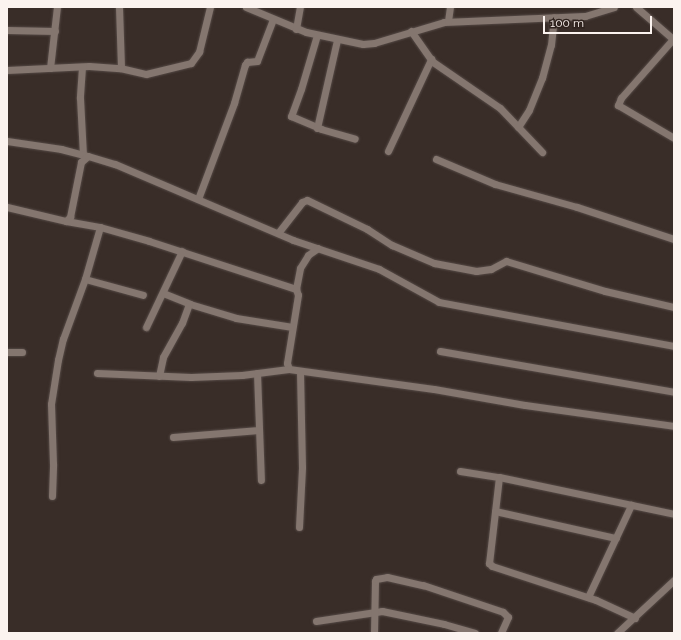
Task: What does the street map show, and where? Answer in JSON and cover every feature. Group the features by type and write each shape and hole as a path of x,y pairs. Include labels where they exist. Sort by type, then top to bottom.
{"street":[{"path":"50,68 57,7"},
{"path":"119,7 121,68"},
{"path":"7,70 82,66 121,68 146,74 193,62 199,52 210,7"},
{"path":"246,7 296,29 337,40 369,44 448,21 585,16 614,7"},
{"path":"296,29 300,7"},
{"path":"448,21 450,7"},
{"path":"636,7 673,39 621,98 618,105 674,138"},
{"path":"518,127 529,110 542,78 551,45 554,17"},
{"path":"198,199 234,103 245,65 247,62 257,61 274,19"},
{"path":"7,30 55,31"},
{"path":"411,31 431,59 441,69 500,108 531,143 542,152"},
{"path":"317,35 301,89 291,113 293,117 317,128 355,139"},
{"path":"317,128 337,40"},
{"path":"388,151 431,59"},
{"path":"66,221 70,217 81,162 85,155 80,98 82,66"},
{"path":"7,141 61,149 115,164 278,233 379,269 431,298 443,303 674,346"},
{"path":"436,159 495,184 577,207 674,239"},
{"path":"278,233 302,202 307,200 361,226 392,245 434,262 476,271 491,269 506,261 605,291 674,307"},
{"path":"7,207 66,221 100,227 182,251 296,289"},
{"path":"52,496 53,464 51,418 54,385 60,348 85,279 100,227"},
{"path":"289,369 287,363 298,295 296,289 300,268 308,255 318,248"},
{"path":"146,327 163,294 182,251"},
{"path":"85,279 142,294"},
{"path":"163,294 189,304 236,318 292,327"},
{"path":"159,376 163,357 182,323 189,304"},
{"path":"440,351 674,392"},
{"path":"7,352 22,352"},
{"path":"97,373 191,377 257,373 289,369 434,389 525,405 674,426"},
{"path":"300,371 302,467 300,527"},
{"path":"257,373 261,480"},
{"path":"172,437 259,430"},
{"path":"460,470 674,514"},
{"path":"499,477 489,563 492,566 588,597 635,618"},
{"path":"588,597 616,538 630,504"},
{"path":"495,511 616,538"},
{"path":"374,633 374,582 376,579 387,577 399,578 503,612 508,617 501,633"},
{"path":"617,633 635,618 674,580"},
{"path":"316,621 374,611 399,613 475,633"}]}
